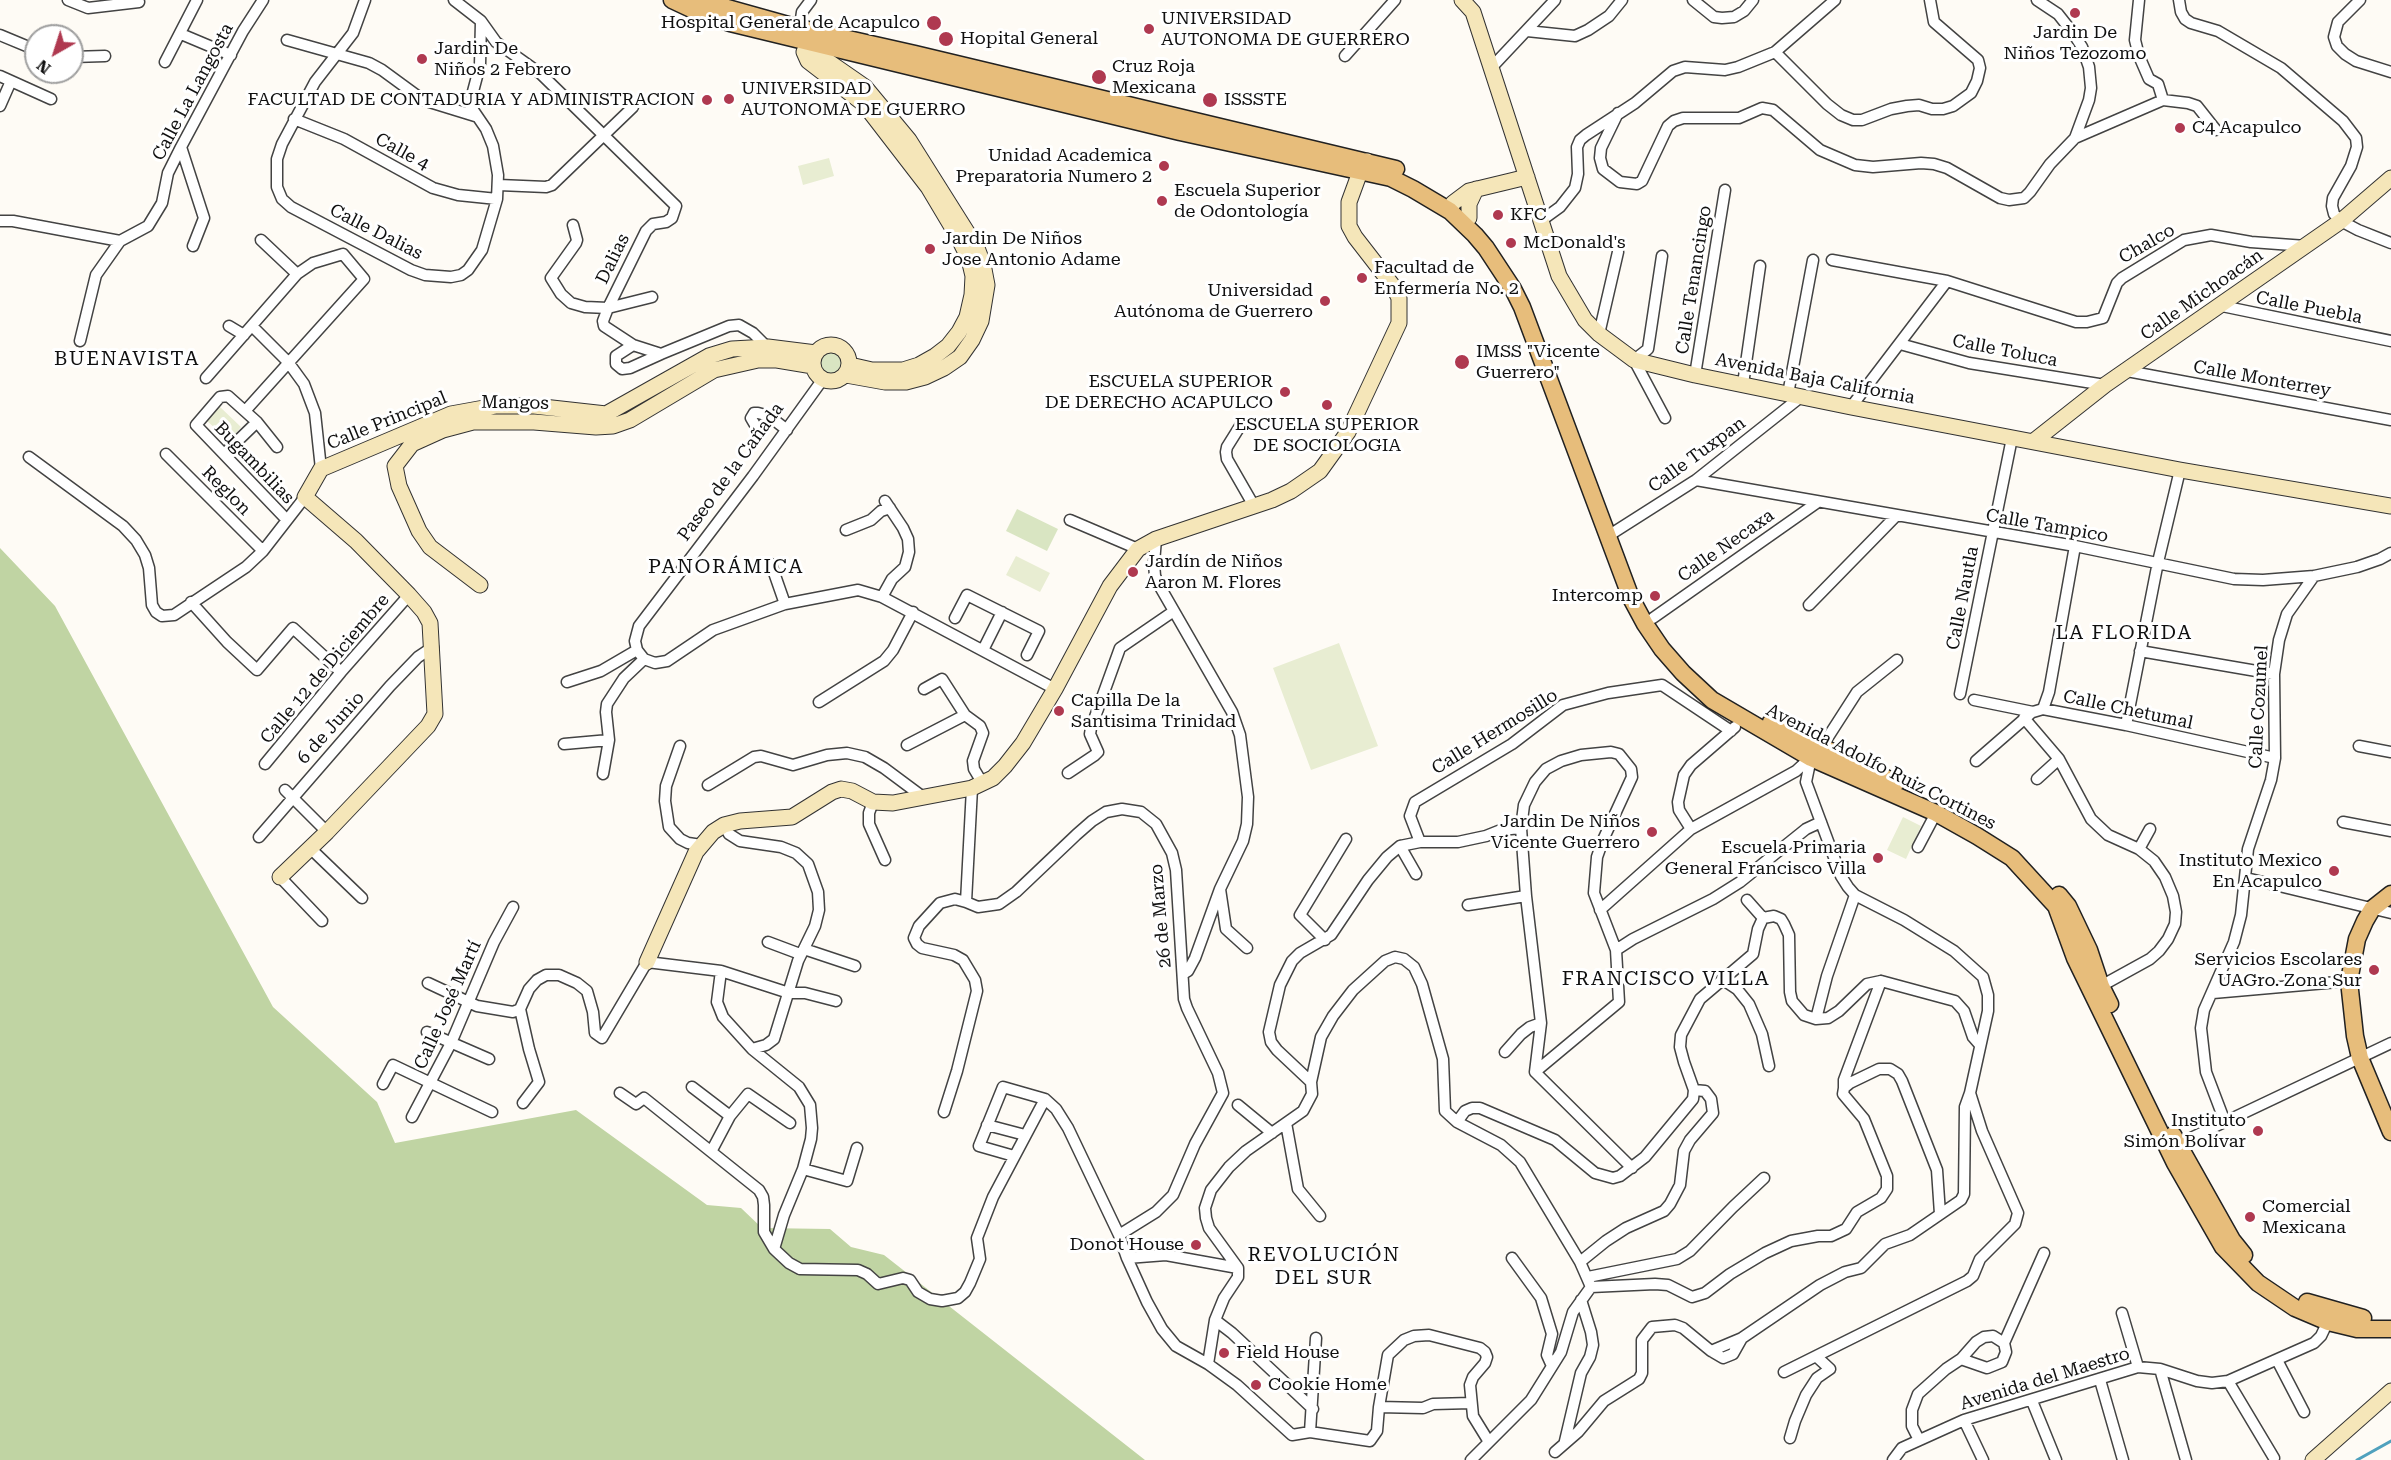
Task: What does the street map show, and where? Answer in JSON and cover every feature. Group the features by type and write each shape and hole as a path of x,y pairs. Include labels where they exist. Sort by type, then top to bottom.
{"main road":[{"name":"Avenida Adolfo Ruiz Cortines","path":"699,0 804,35"},
{"name":"Avenida Adolfo Ruiz Cortines","path":"674,1 704,15 730,23 804,35 1364,167 1451,207 1469,218 1503,257 1530,304 1613,533 1631,598 1662,649 1683,673 1712,700 1936,813 2012,858 2056,906 2075,958 2223,1247 2236,1263 2276,1296 2295,1308 2330,1317 2357,1329 2391,1329"},
{"name":"Avenida Adolfo Ruiz Cortines","path":"1451,207 1475,235 1513,289 1613,533 1653,618 1690,667 1718,692 1769,728"},
{"name":"Avenida Adolfo Ruiz Cortines","path":"1816,753 1949,809 2013,848 2044,876 2067,906 2089,950 2101,986 2173,1146"},
{"path":"2391,894 2372,909 2357,939 2349,981 2355,1036 2361,1058 2391,1132"},
{"name":"Avenida Adolfo Ruiz Cortines","path":"2330,1317 2391,1319"}],"street":[{"path":"68,0 88,8 139,2"},
{"path":"165,62 197,0"},
{"name":"Calle La Langosta","path":"120,241 148,226 155,217 162,203 168,173 180,147 243,31 263,0"},
{"path":"294,119 315,82 352,33 365,0"},
{"path":"454,0 481,21 496,42 541,74 604,137"},
{"path":"812,0 802,12 804,52 808,61 864,104 928,187 959,239 969,259 973,276 967,317 948,346 935,356 903,370 848,370 833,381 823,379 816,373 815,360 827,345 836,345 844,349 849,356 848,370"},
{"path":"1345,56 1395,0"},
{"name":"Avenida Baja California","path":"1462,0 1473,12 1559,276 1585,320 1599,334 1634,360 1851,407 2180,470 2391,506"},
{"path":"1527,31 1575,36 1609,16 1622,0"},
{"path":"1693,0 1714,17 1722,18 1734,17 1744,11 1753,0"},
{"path":"1542,220 1560,207 1575,188 1578,174 1577,147 1580,140 1635,103 1673,71 1685,67 1725,70 1775,52 1835,0"},
{"path":"1775,52 1827,104 1841,115 1853,120 1862,120 1891,109 1907,106 1919,105 1932,109 1953,106 1971,93 1980,68 1978,60 1934,22 1930,0"},
{"path":"2037,0 2058,14 2066,23 2082,48 2089,67 2091,88 2089,100 2075,138"},
{"path":"2139,0 2135,40 2150,79 2158,84 2163,100"},
{"path":"2179,0 2185,19 2218,31 2281,68 2343,121 2356,138 2357,147 2351,166 2333,198 2334,214 2341,221 2391,243"},
{"path":"2360,0 2338,22 2334,37 2337,46 2356,61 2391,72"},
{"path":"1492,67 1527,31 1549,2"},
{"path":"481,21 480,65 471,107 486,129 493,146 499,185 497,199"},
{"path":"181,34 231,55"},
{"path":"0,35 24,45"},
{"path":"287,40 369,63 423,100 475,116"},
{"path":"84,57 105,56"},
{"path":"0,76 51,99"},
{"path":"0,106 11,81"},
{"path":"1618,113 1601,148 1600,158 1603,169 1620,182 1637,184 1646,176 1668,126 1674,121 1683,118 1739,118 1762,108 1773,110 1820,150 1856,165 1873,168 1921,163 1934,164 1947,168 2000,198 2008,200 2024,198 2050,164 2075,138 2163,100 2197,106 2216,130"},
{"path":"499,185 546,188 552,185 633,107"},
{"name":"Calle Dalias","path":"294,119 277,159 277,187 282,199 291,207 411,270 439,277 461,275 468,270 482,250 497,199"},
{"name":"Calle 4","path":"294,119 344,140 433,188 458,195 497,199"},
{"name":"Dalias","path":"604,137 673,200 676,206 672,218 666,222 654,224 646,231 608,308"},
{"path":"180,147 204,218 194,246"},
{"path":"523,1103 539,1082 520,1009 530,989 537,980 546,975 559,975 577,983 587,991 593,1012 595,1033 602,1038 647,962 701,845 713,832 724,825 740,821 792,817 832,792 841,789 852,791 873,802 893,803 977,786 993,778 1023,742 1055,689 1110,586 1138,549 1156,539 1291,491 1320,471 1348,432 1400,323 1399,298 1393,286 1349,226 1350,202 1364,167"},
{"path":"1451,207 1463,193 1527,177"},
{"name":"Calle Michoacán","path":"2034,441 2105,386 2341,221 2391,178"},
{"path":"1469,218 1470,204 1476,189"},
{"name":"Calle Tenancingo","path":"1695,375 1725,190"},
{"path":"0,221 13,220 120,241 96,275 80,341"},
{"path":"573,225 578,240 552,275 552,282 561,294 571,303 585,307 608,308 652,297"},
{"name":"Chalco","path":"1947,281 2076,322 2087,322 2103,318 2117,283 2122,278 2184,240 2211,235 2251,243 2307,246"},
{"path":"261,240 297,274"},
{"path":"206,378 297,274 313,263 343,254 351,240"},
{"path":"1599,334 1618,252"},
{"path":"277,447 246,410 364,279 343,254"},
{"path":"1662,256 1648,349 1634,360 1665,418"},
{"path":"1795,395 1813,260"},
{"path":"1832,260 1947,281 1851,407"},
{"path":"1743,384 1760,267"},
{"name":"Calle Puebla","path":"2222,306 2391,341"},
{"path":"608,308 603,321 604,326 633,345 661,354"},
{"path":"633,345 616,356 616,364 622,369 630,368 729,326 739,325 753,333 779,360"},
{"path":"229,326 244,335"},
{"path":"252,326 288,362 304,384 315,413 321,469"},
{"name":"Calle Toluca","path":"1900,344 1969,363 2105,386"},
{"name":"Calle Principal","path":"578,418 606,414 709,356 732,349 768,347 815,360"},
{"name":"Calle Principal","path":"29,457 123,526 136,540 145,555 149,568 152,605 162,616 174,615 191,602 229,580 262,551 305,497 321,469 418,427 451,414 470,410 495,406 534,406 604,427 630,420 714,370 747,362 815,360"},
{"name":"Calle Monterrey","path":"2127,371 2391,420"},
{"name":"Paseo de la Cañada","path":"637,650 637,632 644,619 823,379"},
{"name":"Calle Tuxpan","path":"1613,533 1696,480 1795,395"},
{"name":"Bugambilias","path":"246,410 224,396 220,397 197,422 198,428 287,520"},
{"path":"759,430 751,418 754,413 769,416 787,430"},
{"name":"Mangos","path":"480,585 430,547 419,531 399,486 395,466 412,444 443,430 473,422 534,422 578,418"},
{"path":"224,454 257,422"},
{"path":"1242,423 1227,447 1227,459 1254,506"},
{"name":"Calle Nautla","path":"1960,694 2012,438"},
{"name":"Reglon","path":"166,454 262,551"},
{"path":"2126,725 2158,562 2180,470"},
{"name":"Calle Tampico","path":"1696,480 2075,546 2234,579 2263,580 2314,576 2356,567 2380,559 2391,552"},
{"path":"305,497 356,541 424,612 430,623 433,647 435,714 433,719 327,832 280,877 322,921"},
{"name":"Calle Necaxa","path":"1653,618 1818,502"},
{"path":"846,530 871,520 887,505 903,528 908,539 909,552 905,567 892,579 882,597"},
{"path":"1809,605 1896,516"},
{"path":"1070,520 1138,549"},
{"path":"1156,539 1155,576 1232,712 1244,756 1248,797 1246,824 1237,856 1220,889 1195,958 1188,971 1183,974"},
{"path":"1976,761 2033,713 2049,692 2075,546"},
{"path":"771,564 785,604"},
{"name":"Calle Cozumel","path":"2225,1122 2212,1092 2202,1047 2201,1028 2204,1010 2234,942 2246,878 2248,849 2271,780 2275,758 2274,674 2279,640 2288,614 2314,576"},
{"path":"567,682 601,671 637,650 645,659 656,663 667,661 713,630 785,604 854,590 868,591 913,612 1055,689"},
{"name":"Calle 12 de Diciembre","path":"265,764 341,672 409,595"},
{"path":"955,618 967,595 1039,631 1027,655"},
{"path":"191,602 227,642 257,670 293,628 341,672"},
{"path":"1068,773 1098,752 1090,734 1091,728 1120,648 1174,611"},
{"path":"819,702 884,661 893,650 913,612"},
{"path":"983,650 1002,612"},
{"name":"6 de Junio","path":"259,837 288,793 418,657 433,647"},
{"path":"2140,651 2274,674"},
{"path":"603,774 609,740 606,712 608,704 624,678 645,659"},
{"path":"1600,910 1691,829 1796,771 1816,753 1857,692 1897,660"},
{"path":"924,689 942,679 965,715 980,726 982,734 973,760 977,786 966,902"},
{"name":"Calle Hermosillo","path":"1420,842 1410,816 1415,802 1512,744 1563,705 1608,693 1662,685 1731,731"},
{"name":"Calle Chetumal","path":"1974,700 2033,713 2126,725 2275,758"},
{"path":"2033,713 2091,819 2108,835 2139,849 2154,861 2165,877 2174,904 2175,924 2168,939 2150,959 2101,986"},
{"path":"907,745 965,715"},
{"path":"1691,829 1678,802 1684,775 1691,765 1744,718"},
{"path":"564,744 609,740"},
{"path":"680,746 666,786 665,801 669,827 680,839 701,845"},
{"path":"2359,746 2391,752"},
{"path":"708,785 754,757 761,756 794,765 827,755 847,753 865,758 885,768 922,797"},
{"path":"1619,753 1631,768 1632,777 1597,857 1594,893 1616,950 1618,1002 1535,1072 1541,1023 1526,896 1521,828 1524,805 1535,782 1546,769 1581,755 1619,753"},
{"path":"1555,1452 1578,1432 1612,1395 1639,1379 1642,1373 1642,1340 1653,1327 1675,1325 1683,1328 1723,1358 1733,1354 1742,1338 1775,1317 1791,1303 1845,1272 1861,1268 1885,1244 1893,1240 1900,1241 1910,1235 1961,1200 1964,1194 1965,1107 1988,1011 1988,995 1983,977 1954,951 1904,920 1855,895 1841,876 1806,782 1816,753"},
{"path":"2037,779 2059,759"},
{"path":"288,793 327,832"},
{"path":"873,802 869,813 869,824 885,860"},
{"name":"26 de Marzo","path":"944,1112 977,991 975,980 963,960 954,955 922,948 916,944 914,938 919,926 940,903 955,899 978,907 999,904 1016,892 1092,820 1106,812 1122,809 1140,812 1156,824 1172,853 1176,870 1187,1008 1218,1073 1222,1093 1195,1144 1173,1195 1156,1212 1119,1235"},
{"path":"1918,847 1936,813"},
{"path":"1616,950 1727,890 1790,840 1821,822"},
{"path":"2343,822 2391,831"},
{"path":"724,825 733,838 781,847 796,853 808,864 818,892 819,910 815,927 802,951 774,1039 766,1045 752,1049"},
{"path":"1311,1082 1277,1050 1271,1042 1269,1032 1280,985 1286,970 1300,953 1331,935 1368,880 1387,857 1400,846 1420,842 1458,842 1501,830 1521,828"},
{"path":"2139,849 2150,829"},
{"path":"1325,940 1300,915 1346,839"},
{"path":"1400,846 1416,873"},
{"path":"309,847 362,898"},
{"path":"2246,878 2391,913"},
{"path":"1220,889 1226,928 1247,948"},
{"path":"1816,1019 1827,976 1855,895"},
{"path":"1468,905 1526,896"},
{"path":"1747,900 1763,918"},
{"name":"Calle José Martí","path":"412,1118 451,1042 494,942 513,907"},
{"path":"1763,918 1774,916 1781,919 1789,935 1790,992 1792,1001 1804,1015 1816,1019 1828,1018 1839,1011 1866,984 1881,981 1955,1001 1964,1011 1973,1037 1980,1045"},
{"path":"1457,1122 1465,1111 1480,1108 1555,1140 1595,1173 1613,1178 1632,1168 1645,1157 1693,1099 1694,1090 1680,1047 1681,1035 1700,999 1753,954 1758,929 1763,918"},
{"path":"768,942 855,966"},
{"path":"1208,1364 1215,1320 1224,1298 1238,1277 1238,1268 1209,1228 1206,1218 1208,1199 1229,1167 1246,1151 1303,1111 1312,1094 1311,1082 1321,1037 1342,1002 1386,961 1395,957 1404,958 1414,968 1422,984 1443,1059 1446,1111 1457,1122 1501,1145 1515,1157 1590,1282"},
{"path":"647,962 721,971 789,993 805,993 836,1001"},
{"path":"721,971 717,1002 719,1010 752,1049 799,1087 810,1105 812,1128 803,1169 784,1215 774,1249"},
{"path":"1722,978 1737,988 1749,1004 1762,1034 1769,1066"},
{"path":"1590,1282 1668,1285 1692,1297 1705,1293 1731,1274 1791,1241 1838,1233 1846,1229 1857,1212 1881,1198 1887,1189 1887,1176 1864,1119 1843,1094 1844,1080 1881,981"},
{"path":"2213,993 2349,981"},
{"path":"428,982 468,1003 513,1011 520,1009"},
{"path":"1505,1052 1521,1034 1541,1023"},
{"path":"427,1032 489,1059"},
{"path":"2173,1146 2391,1044"},
{"path":"383,1084 393,1065 492,1112"},
{"path":"1844,1088 1879,1068 1890,1069 1898,1074 1936,1170 1940,1214"},
{"path":"1535,1072 1632,1168"},
{"path":"1014,1156 979,1146 1002,1087 1045,1100 1056,1109 1081,1152 1142,1292 1162,1329 1176,1346 1208,1364 1237,1385 1292,1435 1310,1432 1370,1441 1377,1431 1378,1407 1388,1355 1404,1340 1414,1336 1430,1335 1480,1348 1485,1353 1487,1357 1485,1363 1473,1377 1470,1385 1471,1403 1478,1425 1489,1443"},
{"path":"692,1088 730,1116"},
{"path":"1580,1262 1626,1228 1664,1211 1670,1204 1680,1185 1684,1151 1690,1140 1713,1113 1711,1099 1705,1091 1694,1090"},
{"path":"620,1093 636,1104 644,1098 712,1150 759,1190 764,1205 764,1232 774,1249 789,1263 800,1269 858,1270 867,1274 878,1284 903,1278 910,1280 918,1292 930,1299 942,1301 958,1298 970,1283 980,1259 979,1233 993,1197 1045,1100"},
{"path":"1784,1372 1967,1281 1974,1276 1980,1259 2018,1219 2018,1213 1982,1131 1970,1093"},
{"path":"712,1150 730,1116 748,1094 790,1123"},
{"path":"1238,1104 1272,1133"},
{"path":"1286,1123 1298,1189 1320,1216"},
{"path":"987,1125 1025,1135"},
{"path":"803,1169 847,1181 857,1148"},
{"path":"1471,1460 1532,1400 1561,1352 1573,1312 1590,1282 1677,1259 1690,1251 1732,1207 1764,1178"},
{"path":"1962,1359 1987,1368 1995,1366 2005,1357 2004,1343 2044,1253"},
{"path":"1127,1258 1166,1255 1238,1268"},
{"path":"1512,1258 1541,1298 1552,1334 1547,1355 1552,1366"},
{"path":"1565,1441 1581,1373 1590,1357 1593,1345 1592,1332 1581,1300"},
{"path":"2122,1313 2138,1367"},
{"name":"Avenida del Maestro","path":"1893,1460 1902,1448 1964,1420 2138,1367 2160,1369 2197,1381 2212,1383 2228,1381 2314,1343 2321,1336 2330,1317"},
{"path":"1215,1320 1232,1333 1313,1409"},
{"path":"1919,1440 1912,1426 1913,1403 1918,1394 1946,1369 1962,1359 1984,1336 1993,1336 2004,1343"},
{"path":"1310,1432 1316,1338"},
{"path":"1790,1438 1806,1395 1817,1377 1830,1369 1817,1357"},
{"path":"2277,1360 2304,1412"},
{"path":"2160,1369 2186,1460"},
{"path":"2100,1380 2123,1460"},
{"path":"2228,1381 2274,1458"},
{"path":"2313,1460 2391,1391"},
{"path":"2032,1401 2056,1460"},
{"path":"1378,1407 1423,1408 1433,1404 1471,1403"},
{"path":"1964,1420 1983,1460"}],"green space":[{"path":"829,158 834,176 803,185 798,166"},
{"path":"832,348 842,352 846,362 842,372 832,376 822,372 818,362 822,352"},
{"path":"219,406 241,427 229,441 206,420"},
{"path":"1017,509 1058,529 1047,551 1006,531"},
{"path":"0,548 55,606 273,1007 377,1102 395,1143 576,1110 707,1205 741,1208 762,1228 830,1229 851,1247 884,1255 1145,1460 0,1460"},
{"path":"1016,556 1050,573 1040,592 1006,575"},
{"path":"1339,643 1378,746 1311,770 1273,668"},
{"path":"1903,817 1921,826 1906,859 1887,850"}],"waterway":[{"path":"2357,1460 2391,1441"}],"place":[{"name":"Jardin De Niños Tezozomo","path":"2075,13"},
{"name":"Hospital General de Acapulco","path":"934,23"},
{"name":"UNIVERSIDAD AUTONOMA DE GUERRERO","path":"1149,29"},
{"name":"Hopital General","path":"946,39"},
{"name":"Jardin De Niños 2 Febrero","path":"422,59"},
{"name":"Cruz Roja Mexicana","path":"1099,77"},
{"name":"UNIVERSIDAD AUTONOMA DE GUERRO","path":"729,99"},
{"name":"FACULTAD DE CONTADURIA Y ADMINISTRACION","path":"707,100"},
{"name":"ISSSTE","path":"1210,100"},
{"name":"C4 Acapulco","path":"2180,128"},
{"name":"Unidad Academica Preparatoria Numero 2","path":"1164,166"},
{"name":"Escuela Superior de Odontología","path":"1162,201"},
{"name":"KFC","path":"1498,215"},
{"name":"McDonald's","path":"1511,243"},
{"name":"Jardin De Niños Jose Antonio Adame","path":"930,249"},
{"name":"Facultad de Enfermería No. 2","path":"1362,278"},
{"name":"Universidad Autónoma de Guerrero","path":"1325,301"},
{"name":"IMSS \"Vicente Guerrero\"","path":"1462,362"},
{"name":"ESCUELA SUPERIOR DE DERECHO ACAPULCO","path":"1285,392"},
{"name":"ESCUELA SUPERIOR DE SOCIOLOGIA","path":"1327,405"},
{"name":"Jardín de Niños Aaron M. Flores","path":"1133,572"},
{"name":"Intercomp","path":"1655,596"},
{"name":"Capilla De la Santisima Trinidad","path":"1059,711"},
{"name":"Jardin De Niños Vicente Guerrero","path":"1652,832"},
{"name":"Escuela Primaria General Francisco Villa","path":"1878,858"},
{"name":"Instituto Mexico En Acapulco","path":"2334,871"},
{"name":"Servicios Escolares UAGro. Zona Sur","path":"2374,970"},
{"name":"Instituto Simón Bolívar","path":"2258,1131"},
{"name":"Comercial Mexicana","path":"2250,1217"},
{"name":"Donot House","path":"1196,1245"},
{"name":"Field House","path":"1224,1353"},
{"name":"Cookie Home","path":"1256,1385"}],"district":[{"name":"BUENAVISTA","path":"127,359"},
{"name":"PANORÁMICA","path":"726,567"},
{"name":"LA FLORIDA","path":"2124,633"},
{"name":"FRANCISCO VILLA","path":"1666,979"},
{"name":"REVOLUCIÓN DEL SUR","path":"1324,1266"}]}
